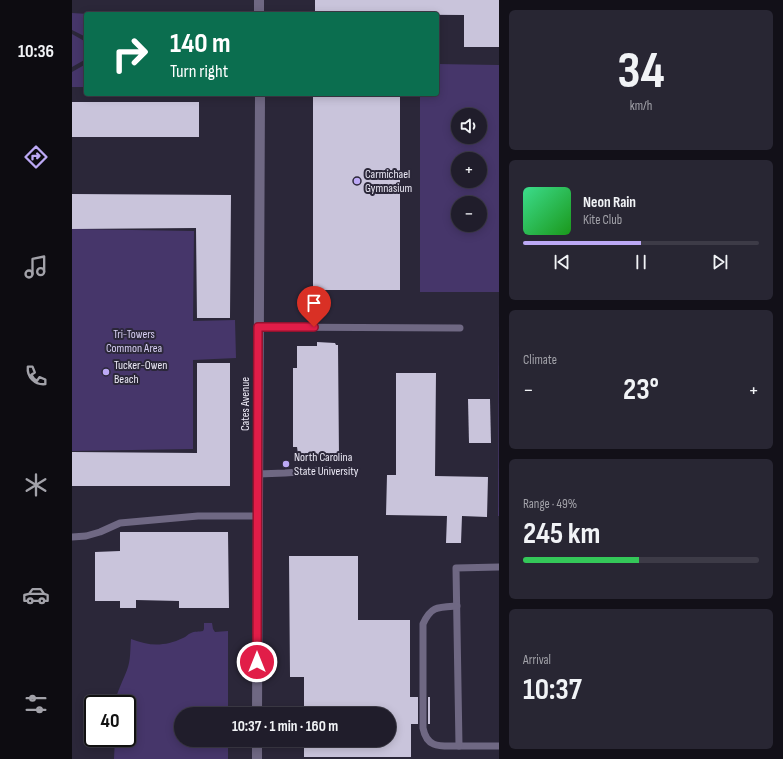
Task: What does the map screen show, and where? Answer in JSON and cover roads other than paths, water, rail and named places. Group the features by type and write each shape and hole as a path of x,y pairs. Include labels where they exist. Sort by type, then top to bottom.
{"street":[{"path":"259,0 259,12"},
{"name":"Cates Avenue","path":"257,707 260,96"},
{"path":"257,747 257,759"}],"lane":[{"path":"258,327 460,328"},
{"path":"258,474 327,470"},
{"path":"72,536 86,536 100,532 120,523 198,516 258,516"},
{"path":"458,746 456,568 499,567"},
{"path":"457,606 432,610 427,615 423,624 423,728 425,737 430,743 439,746 499,746"}],"place":[{"name":"Carmichael Gymnasium","path":"357,181"},
{"name":"Tucker-Owen Beach","path":"106,372"},
{"name":"North Carolina State University","path":"286,464"}],"park label":[{"name":"Tri-Towers Common Area","path":"134,341"}]}
